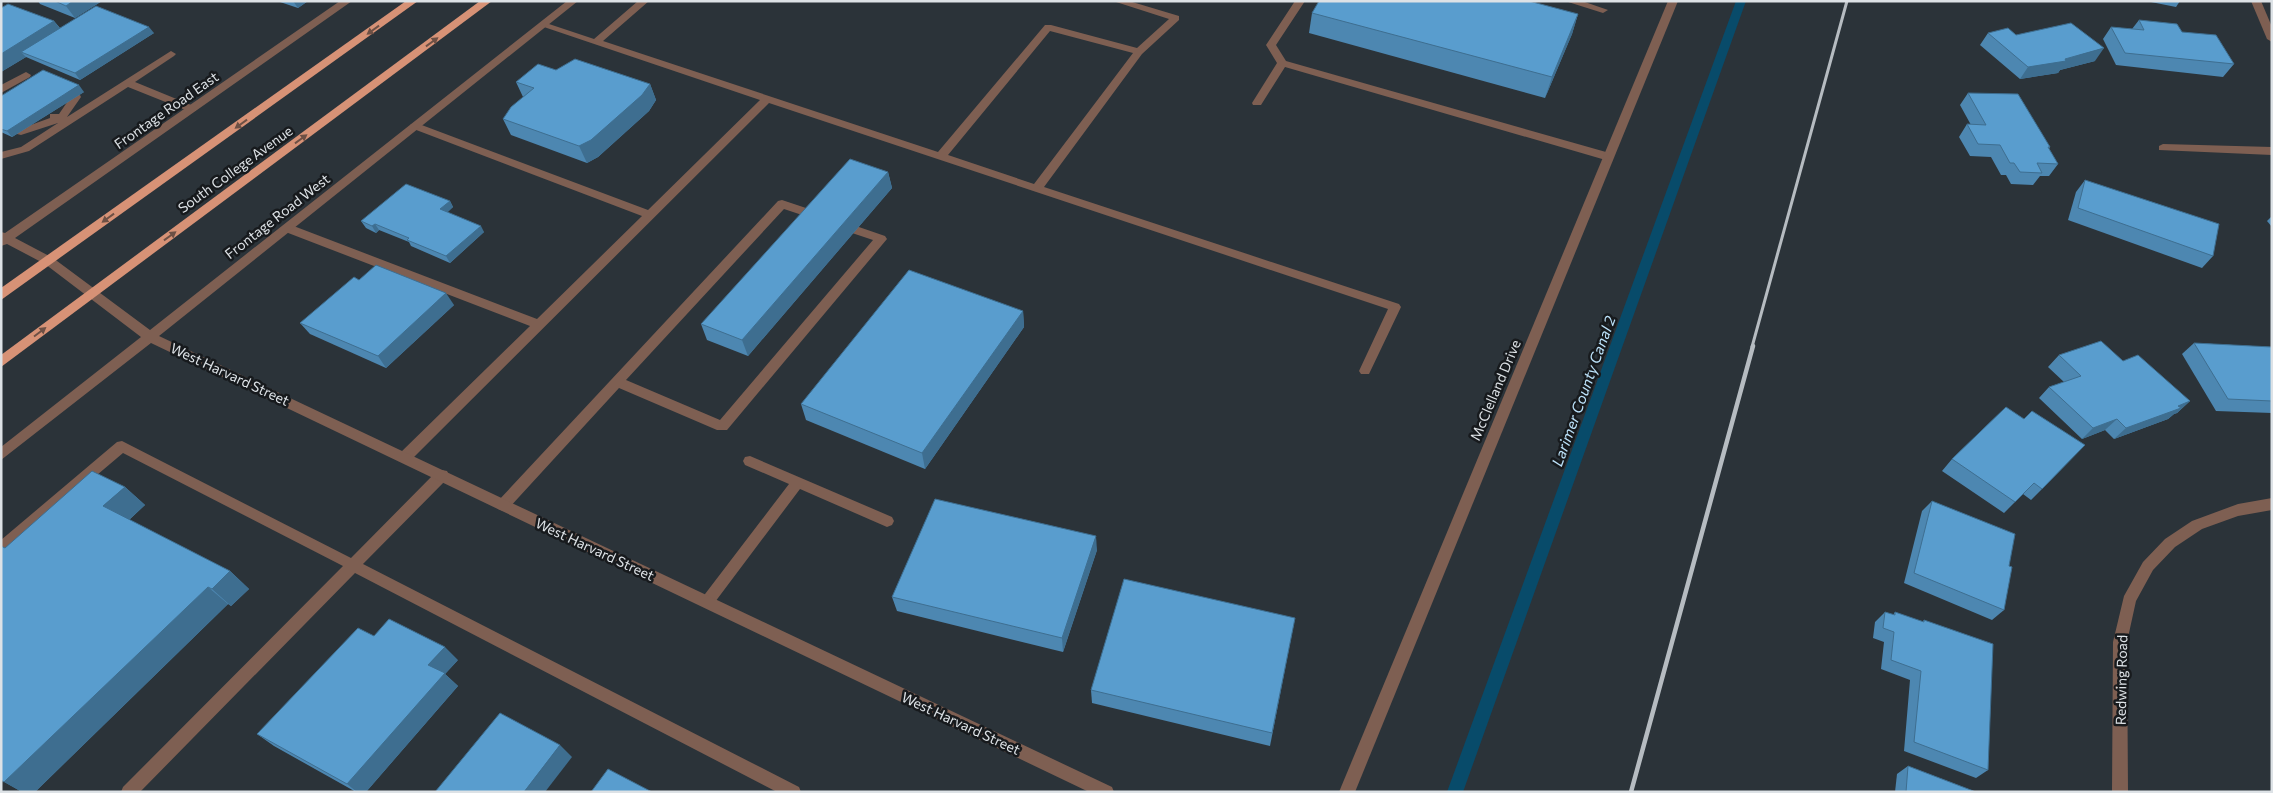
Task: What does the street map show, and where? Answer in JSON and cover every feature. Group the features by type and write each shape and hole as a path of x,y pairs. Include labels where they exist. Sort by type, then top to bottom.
{"highway":[{"path":"1,295 412,1"},
{"name":"South College Avenue","path":"1,362 487,1"}],"street":[{"name":"Frontage Road East","path":"3,239 347,1"},
{"name":"Frontage Road West","path":"1,456 573,1"},
{"path":"596,42 644,1"},
{"path":"1037,188 1139,52 1176,18 1118,1"},
{"path":"1300,1 1272,45 1282,62 1608,157"},
{"path":"1570,1 1603,10"},
{"name":"McClelland Drive","path":"1347,792 1673,1"},
{"path":"2256,1 2272,39"},
{"path":"544,25 1395,307 1365,371"},
{"path":"941,156 1048,26 1139,52"},
{"path":"1,156 25,149 64,120 128,83 171,54"},
{"path":"1257,102 1282,62"},
{"path":"3,94 26,74"},
{"path":"128,83 192,108"},
{"path":"3,94 31,85"},
{"path":"21,132 64,120 76,97"},
{"path":"405,457 767,99"},
{"path":"49,114 64,120"},
{"path":"415,126 650,215"},
{"path":"2163,148 2272,151"},
{"path":"503,505 782,204 817,216"},
{"path":"286,228 539,324"},
{"path":"617,382 722,426 881,239 856,230"},
{"name":"West Harvard Street","path":"3,239 49,261 150,336 1098,790"},
{"path":"1,548 122,446 793,792"},
{"path":"750,462 887,521"},
{"path":"130,792 442,475"},
{"path":"707,602 798,482"},
{"name":"Redwing Road","path":"2120,792 2120,642 2128,600 2148,566 2170,543 2197,525 2238,510 2272,504"}],"building":[{"path":"55,1 73,1 66,6"},
{"path":"1319,1 1529,1 1578,14 1552,77 1312,13"},
{"path":"8,4 54,21 1,54 1,8"},
{"path":"96,6 149,27 75,73 21,52"},
{"path":"2139,20 2177,24 2182,32 2216,35 2234,64 2125,53 2111,27 2144,30"},
{"path":"2071,23 2104,48 2065,59 2066,61 2028,67 1988,33 2008,28 2016,35"},
{"path":"575,59 650,84 642,95 591,140 579,146 503,119 511,107 534,88 516,82 538,64 556,70"},
{"path":"43,70 79,85 7,131 1,129 1,96"},
{"path":"1968,93 2018,94 2058,164 2037,163 2042,173 2020,172 2014,163 2010,163 2000,145 1978,144 1967,124 1986,125"},
{"path":"850,159 888,172 742,340 701,324"},
{"path":"2085,180 2219,224 2213,256 2078,208"},
{"path":"406,184 450,201 440,209 481,226 446,256 375,224 372,226 361,221"},
{"path":"376,265 446,293 378,356 300,323 354,277 359,280"},
{"path":"909,270 1023,311 922,453 801,404"},
{"path":"2101,341 2123,361 2138,355 2190,401 2178,406 2181,408 2126,428 2117,419 2093,428 2049,387 2081,376 2059,355"},
{"path":"2194,343 2272,347 2272,401 2228,399"},
{"path":"2006,407 2024,419 2032,411 2085,445 2042,489 2034,483 2015,502 1952,459"},
{"path":"92,471 125,487 103,506 230,571 212,589 208,587 4,782 1,780 1,546 5,548"},
{"path":"935,499 1096,536 1062,638 892,597"},
{"path":"1932,501 2015,534 2009,566 2012,567 2004,610 1914,573"},
{"path":"1124,579 1295,618 1272,733 1091,690"},
{"path":"1885,612 1895,615 1895,612 1924,622 1924,620 1993,644 1988,770 1914,742 1921,671 1891,660 1894,632 1883,628"},
{"path":"389,619 445,647 428,665 445,673 347,784 257,734 358,628 374,636"},
{"path":"500,713 560,745 524,792 435,792"},
{"path":"1908,766 1976,792 1906,792"},
{"path":"608,769 652,792 591,792"}],"waterway":[{"name":"Larimer County Canal 2","path":"1455,792 1741,1"}],"railway":[{"path":"1752,347 1847,1"},
{"path":"1631,792 1753,346"}]}
